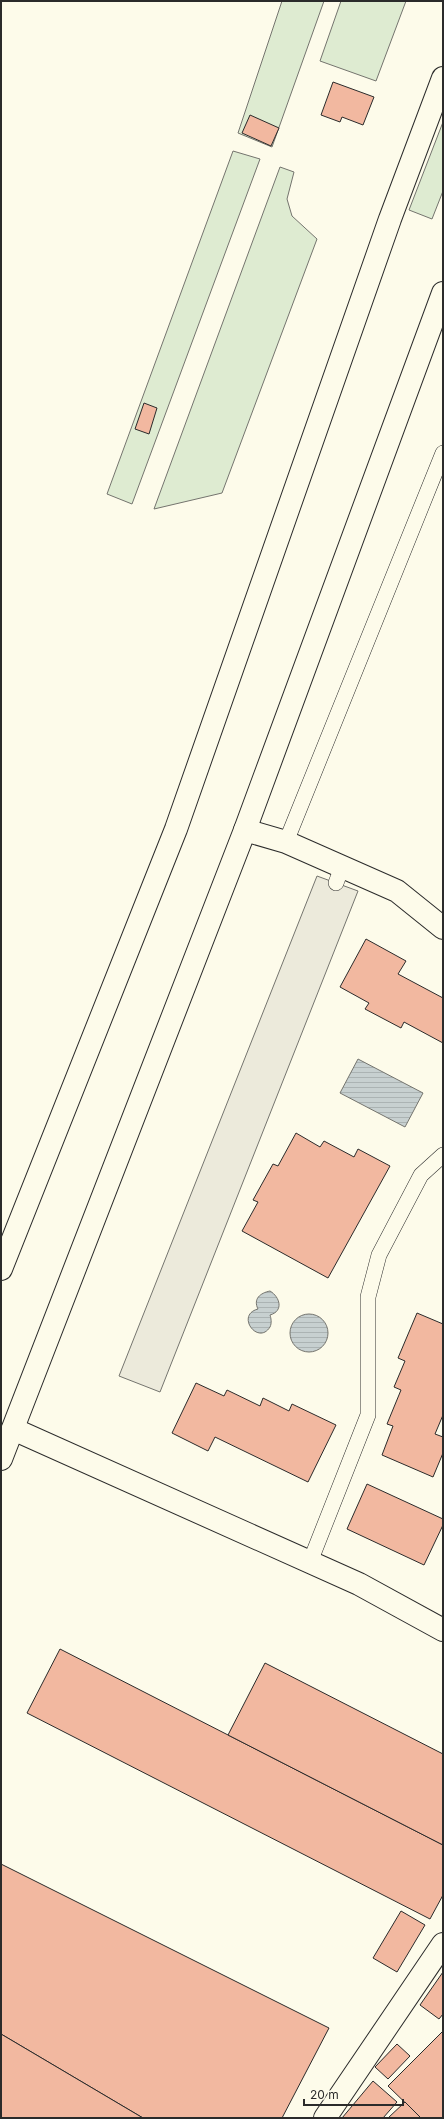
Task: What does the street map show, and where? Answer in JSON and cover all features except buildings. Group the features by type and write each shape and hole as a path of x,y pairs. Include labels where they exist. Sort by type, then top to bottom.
{"main road":[{"path":"1,1269 176,829 387,226 443,78"},
{"path":"1,1459 7,1426 245,830 443,293"},
{"path":"245,830 286,842 339,875 397,891 443,928"},
{"path":"7,1426 359,1584 443,1630"},
{"path":"324,2118 443,1944"}],"lane":[{"path":"286,842 443,453"},
{"path":"310,1562 368,1415 368,1297 379,1255 421,1175 443,1154"}],"green space":[{"path":"282,1 324,1 272,147 238,133"},
{"path":"341,1 406,1 376,81 320,61"},
{"path":"443,122 443,191 432,219 409,210"},
{"path":"233,151 260,159 132,504 107,494"},
{"path":"280,167 294,172 287,199 292,216 317,239 222,493 154,509"}],"shaded area":[{"path":"317,876 358,891 160,1392 119,1376"},
{"path":"358,1059 423,1093 405,1127 340,1093"},
{"path":"270,1291 278,1300 279,1307 270,1315 270,1327 265,1332 260,1333 251,1327 248,1317 251,1312 258,1309 256,1302 258,1297 263,1293"},
{"path":"309,1314 319,1317 325,1323 328,1333 325,1343 319,1349 309,1352 299,1349 293,1343 290,1333 293,1323 299,1317"}]}
